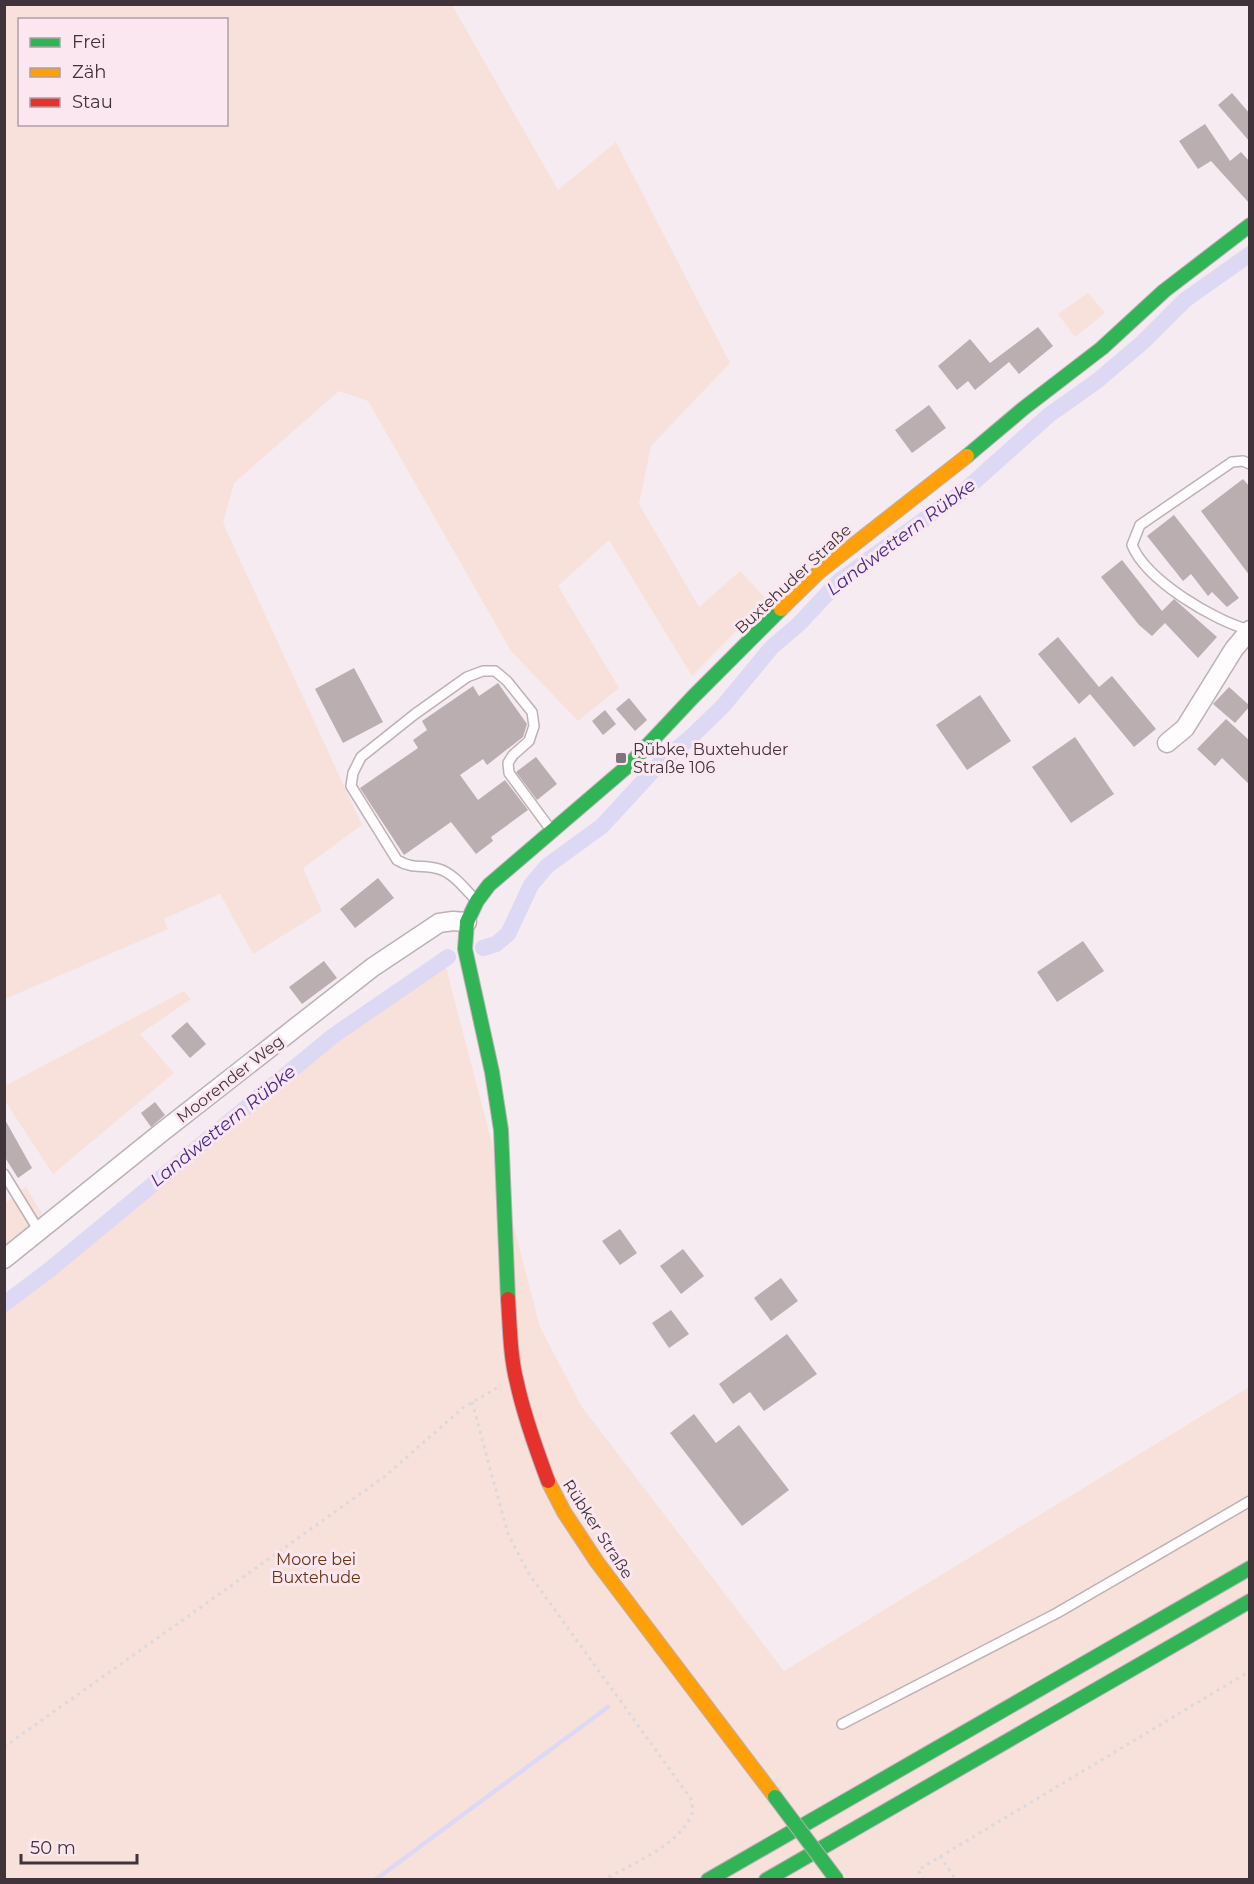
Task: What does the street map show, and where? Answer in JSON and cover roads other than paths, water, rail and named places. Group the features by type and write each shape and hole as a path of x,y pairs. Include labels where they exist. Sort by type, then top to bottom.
{"main road":[{"name":"Buxtehuder Straße","path":"481,1022 465,949 467,922 477,901 489,885 629,765 693,697 819,572 1102,348 1164,291 1250,225"},
{"name":"Rübker Straße","path":"481,1022 501,1130 507,1300 516,1382 537,1453 564,1512 597,1562 837,1880"},
{"path":"708,1880 1250,1568"},
{"path":"766,1880 1250,1601"}],"street":[{"path":"1167,743 1185,728 1234,649 1250,630"},
{"name":"Moorender Weg","path":"4,1259 162,1132 373,968 439,923 467,922"}],"lane":[{"path":"1250,464 1243,461 1232,462 1140,525 1132,545 1136,556 1165,584 1194,605 1232,626 1250,630"},
{"path":"477,901 452,876 440,869 408,867 398,860 351,786 353,773 361,757 468,677 483,671 495,671 507,681 532,712 534,726 529,741 513,754 508,763 509,773 552,832"},
{"path":"4,1174 39,1231"},
{"path":"842,1724 1057,1613 1250,1501"}],"waterway":[{"name":"Landwettern Rübke","path":"483,948 496,944 508,934 531,885 547,866 602,826 661,762 723,706 772,647 799,624 839,581 965,490 1049,415 1097,381 1143,342 1185,300 1250,254"},
{"name":"Landwettern Rübke","path":"4,1304 48,1271 333,1036 448,957"},
{"path":"375,1880 608,1707"}],"place":[{"name":"Rübke, Buxtehuder Straße 106","path":"621,758"}],"park label":[{"name":"Moore bei Buxtehude","path":"316,1568"}]}
